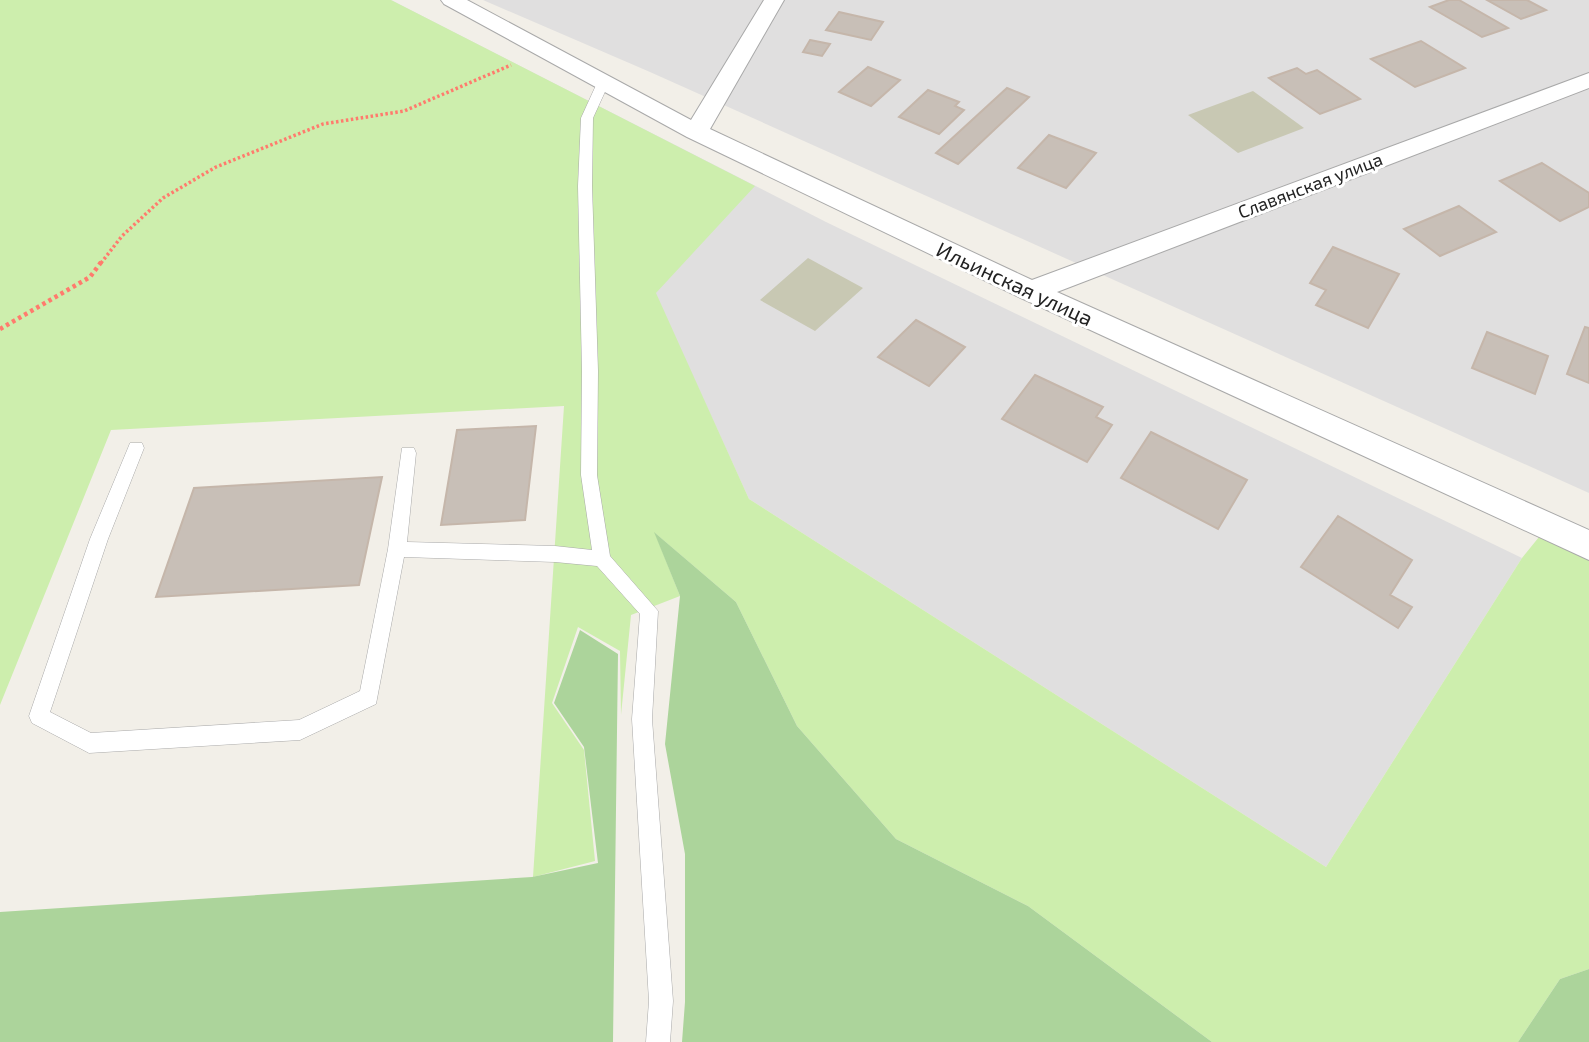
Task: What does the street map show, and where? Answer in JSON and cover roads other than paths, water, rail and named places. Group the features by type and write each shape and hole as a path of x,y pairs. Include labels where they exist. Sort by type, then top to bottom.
{"street":[{"name":"Ильинская улица","path":"452,0 696,132 1031,291 1589,546"},
{"path":"696,132 774,0"},
{"name":"Славянская улица","path":"1031,291 1589,80"}],"lane":[{"path":"603,83 587,118 585,186 590,371 589,475 601,559 649,611 642,719 661,1001 658,1042"},
{"path":"136,448 99,539 39,716 89,743 300,730 369,697 397,549 408,453"},
{"path":"397,549 555,554 601,559"}]}
